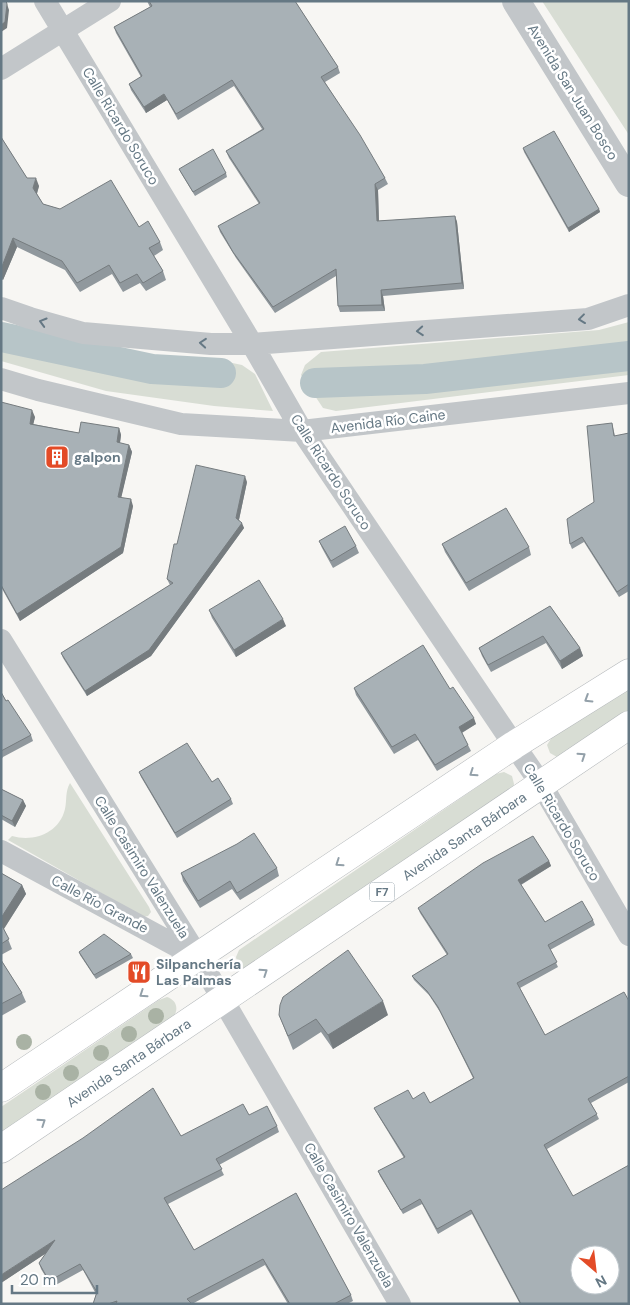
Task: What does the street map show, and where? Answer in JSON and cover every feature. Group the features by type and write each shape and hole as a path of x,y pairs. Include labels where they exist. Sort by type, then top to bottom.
{"highway":[{"path":"1,1088 514,745 629,673"},
{"name":"Avenida Santa Bárbara","path":"1,1149 629,725"}],"street":[{"name":"Calle Ricardo Soruco","path":"45,1 252,344 302,431 541,784 629,935"},
{"path":"1,70 110,1"},
{"name":"Avenida San Juan Bosco","path":"516,1 629,183"},
{"path":"1,308 82,333 211,344 252,344 588,318 629,305"},
{"name":"Avenida Río Caine","path":"1,379 38,390 181,424 302,431 629,393"},
{"name":"Calle Casimiro Valenzuela","path":"1,640 198,957 400,1304"},
{"name":"Calle Río Grande","path":"1,851 198,957"}],"shaded area":[{"path":"542,1 629,1 629,135"},
{"path":"629,322 629,375 336,411 323,408 301,375 305,365 321,352 599,330"},
{"path":"1,331 76,349 156,360 223,361 242,365 255,374 273,411 214,406 106,391 1,361"},
{"path":"629,688 629,712 557,757 550,753 547,745 552,737"},
{"path":"504,772 512,776 513,789 245,970 238,966 236,957 239,950 496,774"},
{"path":"70,783 149,907 151,912 148,916 143,917 8,840 12,836 20,838 36,837 57,825 65,809"},
{"path":"167,997 173,1000 176,1006 173,1017 1,1134 1,1107 159,1000"}],"building":[{"path":"1,1 6,1 7,4 5,22 1,25"},
{"path":"149,1 295,1 338,67 321,77 360,135 385,178 375,184 377,221 455,216 462,283 381,290 382,305 338,306 336,269 273,307 233,252 218,226 260,203 226,151 264,129 232,80 176,114 164,94 144,107 129,84 142,76 114,27 152,6"},
{"path":"554,131 599,209 568,228 523,148"},
{"path":"1,137 27,178 36,178 33,188 43,204 60,209 111,180 139,227 148,221 160,242 149,248 163,271 143,283 137,274 120,283 109,265 77,283 62,261 13,238 1,269"},
{"path":"213,149 226,173 193,192 179,169"},
{"path":"1,402 32,410 30,424 79,433 81,422 119,428 117,442 129,445 118,497 131,499 121,547 17,614 1,585"},
{"path":"612,423 614,436 629,433 629,584 617,592 582,537 570,544 567,519 594,502 587,426"},
{"path":"196,465 245,476 236,518 242,523 149,650 85,691 61,653 173,583 167,579 174,544 177,544"},
{"path":"506,508 529,547 466,583 442,544"},
{"path":"345,526 356,546 331,561 319,541"},
{"path":"259,580 283,619 234,650 209,610"},
{"path":"550,606 580,648 560,661 543,636 488,665 479,648"},
{"path":"423,645 450,689 453,687 474,718 459,727 468,745 435,765 415,734 392,747 354,688"},
{"path":"1,692 31,735 1,751"},
{"path":"187,743 212,782 218,778 231,799 175,833 139,772"},
{"path":"1,789 23,800 12,821 1,815"},
{"path":"254,833 277,868 237,893 230,881 198,901 181,873"},
{"path":"533,836 549,861 518,880 545,922 582,901 593,920 548,945 557,962 517,983 545,1035 624,992 629,1001 629,1076 588,1099 597,1114 544,1145 573,1196 629,1165 629,1304 521,1304 471,1210 437,1229 420,1199 401,1210 378,1171 405,1157 374,1108 408,1090 413,1099 424,1092 430,1103 474,1078 438,1007 427,991 412,976 448,954 418,908 483,863"},
{"path":"1,873 22,885 1,918"},
{"path":"1,924 9,939 1,944"},
{"path":"104,934 131,954 94,975 79,952"},
{"path":"348,950 383,1001 328,1035 316,1019 288,1036 279,1015 283,997"},
{"path":"1,960 22,993 1,1004"},
{"path":"153,1088 181,1136 243,1104 249,1115 267,1106 277,1126 216,1159 222,1169 164,1198 194,1250 296,1193 351,1295 334,1304 290,1304 263,1259 187,1299 192,1304 116,1304 117,1301 108,1304 93,1304 97,1292 80,1264 49,1281 39,1263 55,1240 1,1275 1,1190 83,1138"}],"waterway":[{"path":"1,337 152,369 221,373"},
{"path":"315,383 425,379 629,356"}],"place":[{"name":"galpon","path":"57,457"},
{"name":"Silpanchería Las Palmas","path":"139,972"}]}
